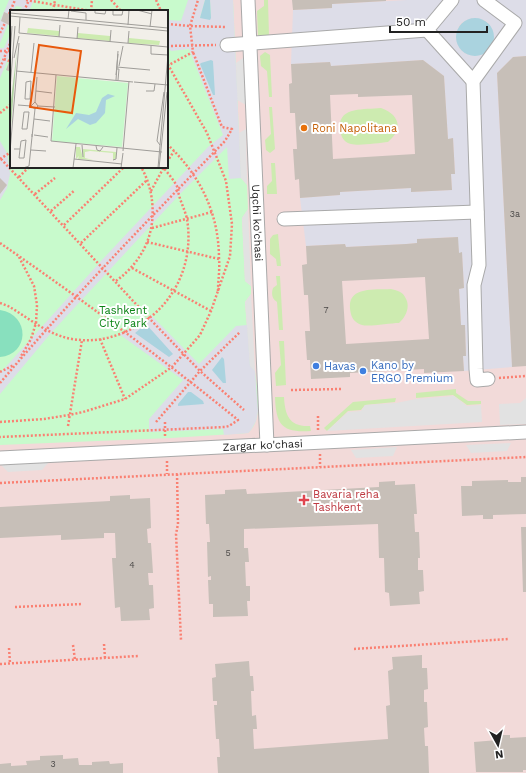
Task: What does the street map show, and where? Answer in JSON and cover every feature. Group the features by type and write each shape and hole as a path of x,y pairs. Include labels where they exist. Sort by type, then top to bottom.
{"street":[{"name":"Uqchi ko'chasi","path":"248,0 267,445"},
{"path":"227,45 427,30 452,0"},
{"path":"473,81 521,22 484,0"},
{"path":"427,30 473,81 479,265 474,285 476,369 477,380 488,379"},
{"path":"284,219 477,212"},
{"name":"Zargar ko'chasi","path":"0,458 526,432"}],"path":[{"path":"11,10 15,0"},
{"path":"24,10 28,0 85,10"},
{"path":"53,10 55,0"},
{"path":"91,10 92,0"},
{"path":"111,0 121,10"},
{"path":"156,0 161,10"},
{"path":"0,383 46,330 153,214 215,152 225,141 232,129 222,127 193,52 190,26 198,0"},
{"path":"0,33 5,23"},
{"path":"168,23 190,26 226,27"},
{"path":"0,68 10,44"},
{"path":"168,46 227,45"},
{"path":"0,51 7,51"},
{"path":"168,64 193,52"},
{"path":"4,59 9,61"},
{"path":"0,422 44,419 69,415 84,412 125,399 172,367 200,335 218,295 230,256 232,224 226,182 215,152 207,133 168,66"},
{"path":"0,113 10,105"},
{"path":"168,145 193,174 208,200 212,212 219,259 218,295"},
{"path":"168,160 174,151"},
{"path":"10,153 1,159 200,371 244,410"},
{"path":"19,177 28,168"},
{"path":"64,225 123,168"},
{"path":"116,281 132,268 141,255 152,228 153,214 151,191 141,168"},
{"path":"151,191 163,168"},
{"path":"0,303 8,306 46,330 62,337 82,340 100,340 125,333 150,319 167,302 179,282 184,270 188,252 187,218 178,189 165,168"},
{"path":"35,194 55,178"},
{"path":"80,243 147,180"},
{"path":"51,211 74,190"},
{"path":"152,228 212,212"},
{"path":"147,242 219,259"},
{"path":"0,243 77,296 172,367 238,420 225,427 0,437"},
{"path":"0,372 16,364 31,339 36,323 37,304 34,286 18,255"},
{"path":"132,268 211,311"},
{"path":"156,422 190,381 240,332"},
{"path":"68,426 82,340"},
{"path":"100,340 125,399"},
{"path":"488,379 526,376"},
{"path":"291,390 341,389"},
{"path":"0,482 526,457"},
{"path":"177,474 178,524 176,534 181,640"},
{"path":"15,607 82,604"},
{"path":"354,649 509,639"},
{"path":"104,644 106,658"},
{"path":"74,645 75,660"},
{"path":"9,648 10,664"},
{"path":"0,664 138,656"}],"shaded area":[{"path":"0,0 526,0 526,773 0,773"},
{"path":"9,0 34,0 29,10 20,10 22,7 16,6 14,10 10,10 10,19 0,43 0,21"},
{"path":"188,0 205,0 200,18 211,18 210,0 233,0 241,178 229,179 227,147 180,194 51,333 0,394 0,373 101,261 208,147 223,135 189,49 171,51 168,46 168,20 181,21"},
{"path":"407,0 526,0 526,56 513,57 497,73 512,367 464,371 463,356 466,355 465,325 461,325 459,289 464,288 462,253 459,253 457,237 417,239 417,243 406,244 346,247 345,244 306,246 300,198 339,195 340,192 411,188 411,192 452,190 451,174 455,174 453,138 448,139 444,76 423,60 331,66 330,62 291,64 293,10 332,8 332,4","holes":["472,18 484,20 489,23 471,55 466,54 461,50 456,39 458,28 461,23"]},
{"path":"10,34 10,54 0,78 0,48 4,48"},
{"path":"243,58 246,105 237,100 236,63"},
{"path":"246,129 247,185 241,178 239,133"},
{"path":"0,141 7,153 10,174 7,188 0,200"},
{"path":"248,209 251,286 245,281 242,218"},
{"path":"251,294 255,371 250,366 245,302"},
{"path":"151,315 199,364 236,326 247,325 250,366 255,371 258,411 256,421 248,433 224,435 223,429 149,432 149,419 183,380 119,334 135,326"},
{"path":"454,396 467,406 481,405 482,422 327,431 348,412 361,411 365,405"},
{"path":"526,398 526,424 500,425 499,404 520,403"},
{"path":"511,443 507,451 471,453 466,445"},
{"path":"397,447 393,456 356,458 351,450"},
{"path":"50,461 42,470 8,472 0,464"}],"green space":[{"name":"Tashkent City Park","path":"0,0 233,0 241,178 247,185 248,209 242,218 245,281 251,286 251,294 245,302 250,366 255,371 258,395 258,412 253,427 248,433 171,438 0,445"},
{"path":"264,0 268,0 269,36 258,37 257,11 264,6"},
{"path":"265,52 270,55 272,97 269,97 267,71 261,66 260,56"},
{"path":"269,107 272,107 275,149 270,153 266,150 265,140 271,134"},
{"path":"381,108 392,114 397,122 398,127 396,132 388,142 355,145 347,143 343,139 340,125 342,118 346,114 351,111"},
{"path":"271,163 275,163 277,194 267,194 267,186 272,181"},
{"path":"278,234 281,266 277,266 276,259 270,254 270,239 273,235"},
{"path":"276,276 280,276 283,330 279,330 277,302 273,298 272,294 273,288 277,285"},
{"path":"391,289 404,295 408,304 404,318 399,323 362,325 353,319 350,305 352,298 356,294 361,291 368,290"},
{"path":"0,310 10,313 17,319 21,327 22,335 21,343 17,350 10,355 0,357"},
{"path":"279,341 284,341 286,385 276,386 275,373 281,365"},
{"path":"456,389 456,393 468,401 481,401 481,404 467,405 453,395 416,398 416,393"},
{"path":"275,397 284,397 287,414 290,419 297,424 310,426 311,431 287,429 282,425 277,414"},
{"path":"396,398 395,402 365,405 361,410 348,411 327,431 324,428 353,402"}],"water":[{"path":"205,0 210,0 210,20 200,18"},
{"path":"471,18 479,18 486,21 491,26 494,37 491,48 486,53 479,56 471,56 464,53 459,48 456,41 456,33 459,26 464,21"},
{"path":"211,60 213,61 215,95 213,95 200,64"},
{"path":"146,324 173,354 169,357 135,333"},
{"path":"222,357 224,359 226,383 223,383 212,370"},
{"path":"188,392 191,392 203,401 204,404 178,406"}],"building":[{"path":"292,0 386,1 332,4 332,8 293,10"},
{"path":"4,12 10,15 9,25 1,21"},
{"path":"526,56 526,366 512,367 497,73 513,57"},
{"path":"10,59 10,72 6,70"},
{"path":"423,60 444,76 448,139 453,138 455,174 451,174 452,190 411,192 411,188 340,192 340,195 300,198 299,179 295,180 293,149 297,149 295,113 290,113 289,84 292,83 291,64 330,62 331,66","holes":["358,94 358,97 412,95 415,154 333,159 330,95"]},
{"path":"0,178 7,185 0,194"},
{"path":"458,237 459,253 462,252 464,288 459,289 461,325 465,325 466,356 463,356 464,371 424,373 424,369 350,373 350,377 311,379 310,360 307,360 305,331 310,331 308,295 304,295 302,265 307,264 306,246 345,244 346,247 406,244 417,243 417,239","holes":["425,277 429,339 346,344 342,281"]},
{"path":"521,477 526,477 526,514 493,515 493,519 483,519 483,515 462,516 461,486 472,486 472,481 508,480 508,482 521,482"},
{"path":"395,481 395,485 415,484 417,514 414,514 415,532 419,532 420,558 418,558 418,570 423,570 424,591 419,592 420,604 390,606 389,593 385,592 384,558 379,558 378,524 244,529 244,548 248,548 249,562 245,562 246,586 250,586 250,601 247,601 248,616 213,617 213,604 209,604 208,580 211,580 211,576 208,577 207,542 210,542 209,524 206,524 205,495 225,494 225,490 246,489 247,494 379,487 379,482"},
{"path":"130,495 130,499 150,498 151,528 147,529 148,543 151,543 153,573 148,573 149,585 153,585 154,608 149,609 150,620 121,621 120,607 115,608 112,558 116,558 115,533 104,533 104,538 61,540 61,535 0,538 0,507 110,501 110,496"},
{"path":"521,527 526,527 526,592 523,592"},
{"path":"422,655 422,668 427,668 428,689 424,690 424,702 427,702 428,727 424,728 425,746 428,746 429,773 218,773 217,757 220,757 219,739 216,739 214,705 217,705 217,701 213,701 212,678 216,677 215,664 249,661 250,676 253,676 254,691 251,691 252,716 256,715 257,729 253,729 254,749 388,739 386,706 390,705 388,671 393,669 392,657"},
{"path":"497,735 510,735 510,738 526,737 526,770 523,770 523,772 476,772 474,742 498,740"},
{"path":"63,755 63,759 78,758 79,765 92,765 92,762 109,761 110,764 123,763 123,773 0,773 0,764 11,763 11,766 27,765 26,761 40,760 40,756"}],"place":[{"name":"Roni Napolitana","path":"304,128"},
{"name":"Havas","path":"316,366"},
{"name":"Kano by ERGO Premium","path":"363,371"},
{"name":"Bavaria reha Tashkent","path":"304,500"}]}
